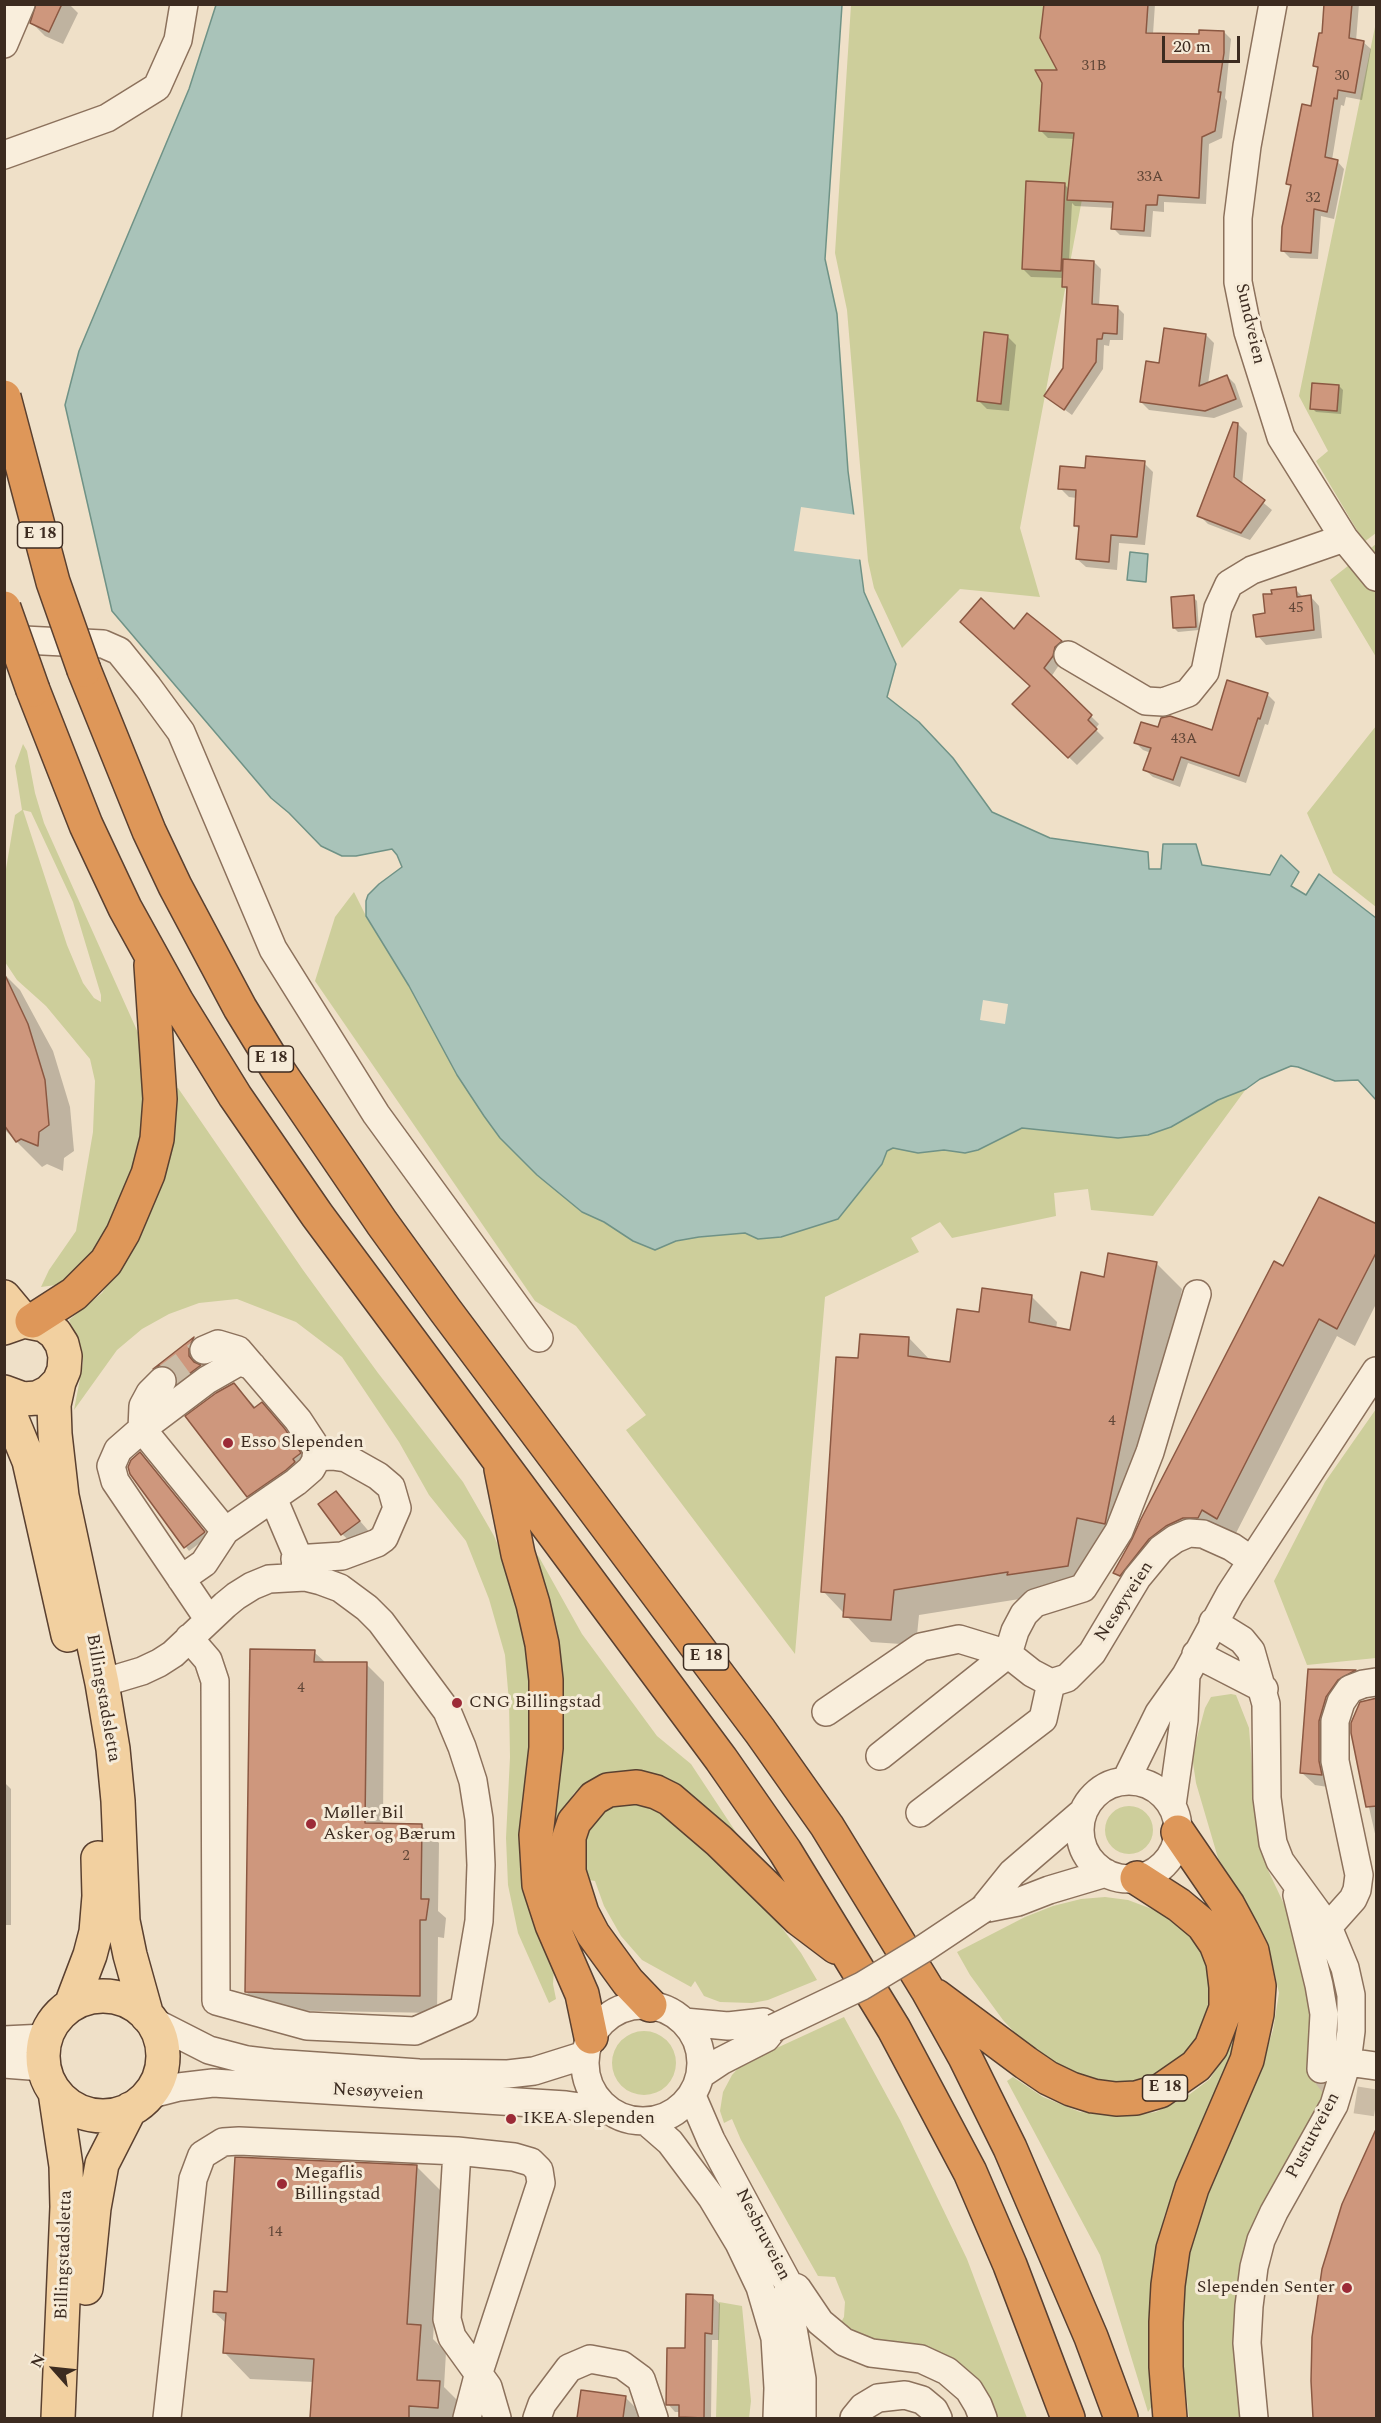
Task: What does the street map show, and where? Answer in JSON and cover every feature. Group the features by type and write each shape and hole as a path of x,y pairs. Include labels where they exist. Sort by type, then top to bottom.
{"highway":[{"name":"E 18","path":"4,398 53,582 84,670 145,822 207,948 278,1070 382,1222 445,1310 760,1731 827,1826 927,1989 965,2057 1010,2148 1091,2337 1121,2418"},
{"name":"E 18","path":"4,608 33,690 86,825 125,908 202,1044 317,1215 721,1759 785,1851 894,2029 970,2172 1010,2265 1068,2418"},
{"name":"E 18","path":"16,1317 74,1294 106,1262 123,1233 148,1174 157,1139 160,1099 150,954"},
{"name":"E 18","path":"500,1461 518,1554 534,1604 546,1680 546,1748 536,1835 539,1885 552,1925 582,1994 588,2046"},
{"name":"E 18","path":"650,2005 628,1982 593,1934 582,1913 569,1872 568,1845 574,1822 588,1803 608,1790 638,1788 656,1792 670,1799 719,1841 799,1919 852,1959"},
{"path":"1170,2418 1166,2367 1166,2322 1173,2249 1192,2188 1247,2060 1257,2014 1258,1986 1252,1951 1228,1905 1175,1819"},
{"name":"E 18","path":"927,1989 1026,2063 1048,2078 1071,2089 1093,2096 1116,2099 1136,2098 1160,2091 1196,2066 1211,2047 1226,2008 1223,1962 1216,1944 1203,1925 1179,1905 1122,1876"}],"main road":[{"name":"Billingstadsletta","path":"16,1317 44,1325 55,1333 62,1344 65,1356 64,1370 54,1405 62,1496 102,1683 113,1749 118,1801 123,1921 130,1955 151,2019"},
{"path":"4,1392 23,1399 37,1398 49,1392 59,1382"},
{"name":"Billingstadsletta","path":"4,1400 22,1439 39,1498 80,1690 90,1751 95,1799 98,1915 90,1955 71,2005"},
{"path":"94,1997 119,1998 135,2005 151,2019 161,2043 163,2056 156,2083 139,2102 110,2115 89,2114 76,2110 48,2066 51,2025 60,2014 71,2005 94,1997"},
{"name":"Billingstadsletta","path":"48,2066 66,2166 68,2207 58,2418"},
{"name":"Billingstadsletta","path":"77,2418 96,2189 102,2164 139,2102"}],"street":[{"path":"4,44 21,4"},
{"path":"4,155 107,118 157,87 178,40 184,4"},
{"name":"Sundveien","path":"1273,4 1247,146 1238,219 1238,282 1248,332 1281,437 1344,538 1377,577"},
{"path":"1068,655 1146,701 1163,702 1188,693 1205,672 1218,608 1229,584 1252,570 1344,538"},
{"path":"4,639 103,644 119,651 148,687 181,732 273,949 376,1114 539,1338"},
{"path":"880,1756 1008,1654 1015,1631 1024,1614 1035,1603 1083,1588 1119,1532 1150,1452 1197,1294"},
{"path":"181,1579 204,1563 225,1531 311,1469 316,1456 316,1449 298,1420 238,1350 218,1344 204,1350"},
{"path":"209,1620 115,1481 111,1466 118,1450 207,1380 241,1362 252,1366"},
{"path":"1126,1780 1159,1713 1191,1664 1213,1622 1251,1560 1377,1371"},
{"path":"162,1381 150,1393 143,1406 142,1429 225,1531"},
{"path":"102,1683 142,1671 159,1663 236,1596 252,1586 295,1568 342,1556 377,1543 384,1538 397,1508 391,1487 378,1476 346,1458 316,1456"},
{"path":"189,1638 208,1660 215,1682 216,2001 307,2026 415,2031 464,2009 479,1921 480,1865 479,1819 473,1781 462,1747 447,1711 381,1622 367,1608 340,1588 305,1577 295,1568 292,1537 273,1498"},
{"name":"Nesøyveien","path":"1052,1683 1067,1678 1092,1653 1137,1578 1161,1549 1175,1539 1189,1533 1203,1534 1232,1547 1251,1560"},
{"name":"Pustutveien","path":"1213,1622 1242,1640 1251,1651 1264,1689 1268,1730 1269,1824 1280,1861 1328,1927 1345,1968 1351,1995 1351,2031 1331,2062 1334,2105 1274,2212 1261,2240 1254,2267 1247,2343 1254,2418"},
{"path":"826,1712 921,1647 959,1639 1008,1654 1032,1673 1052,1683 1042,1719 920,1813"},
{"path":"1191,1664 1264,1689"},
{"path":"983,1909 1018,1902 1070,1883 1150,1874 1170,1857 1191,1664"},
{"path":"1328,1927 1353,1899 1359,1875 1335,1761 1335,1721 1341,1702 1350,1689 1377,1682"},
{"path":"1122,1876 1094,1865 1083,1846 1080,1826 1083,1812 1090,1799 1112,1783 1126,1780 1140,1782 1152,1786 1163,1795 1175,1819"},
{"path":"774,2028 764,2022 697,2023 650,2005 632,2006 615,2012 601,2022 588,2046 586,2078 594,2097 609,2111 627,2120 647,2122 665,2117 681,2107 704,2077 766,2038 774,2028 862,1986 983,1909 1012,1873 1083,1812"},
{"path":"1294,1882 1319,1985 1331,2062 1377,2066"},
{"name":"Nesøyveien","path":"151,2019 208,2050 248,2061 418,2073 508,2074 534,2071 588,2046"},
{"path":"697,2023 693,2033 699,2046 704,2077"},
{"path":"4,2040 48,2066"},
{"path":"4,2064 48,2066"},
{"name":"Nesbruveien","path":"704,2077 711,2140 789,2285 787,2295 802,2379 802,2418"},
{"name":"Nesøyveien","path":"139,2102 179,2087 213,2083 566,2105 609,2111"},
{"name":"Nesbruveien","path":"647,2122 670,2142 712,2198 739,2243 760,2287 775,2338 777,2418"},
{"path":"168,2418 193,2179 202,2155 223,2142 239,2141 457,2151 514,2157 531,2162 539,2170 541,2183 479,2372 467,2418"},
{"path":"457,2151 447,2319 452,2337 488,2387 497,2418"},
{"path":"789,2285 797,2288 820,2322 844,2342 871,2353 921,2360 947,2371 969,2390 983,2418"},
{"path":"537,2418 542,2404 569,2368 590,2359 622,2364 641,2379 654,2418"},
{"path":"854,2418 863,2407 878,2398 905,2395 922,2400 934,2410 938,2418"}],"green space":[{"path":"1062,4 1093,141 1020,528 1040,597 960,589 902,648 874,588 868,561 847,310 835,253 851,5"},
{"path":"1376,22 1376,533 1364,542 1316,461 1328,451 1299,396"},
{"path":"1376,544 1376,657 1330,580"},
{"path":"1376,726 1376,907 1333,873 1307,813"},
{"path":"23,744 27,751 35,793 44,823 139,1035 146,1065 143,1130 135,1165 101,1246 73,1276 56,1285 41,1287 49,1270 76,1231 93,1132 95,1081 90,1059 46,1006 17,980 5,962 5,875 15,815 22,810 15,766","holes":["23,810 31,812 73,902 101,995 101,1002 94,998 83,983 67,945"]},
{"path":"354,892 409,986 556,1189 582,1212 604,1222 633,1241 655,1250 676,1241 699,1237 745,1233 758,1239 781,1237 838,1219 882,1164 887,1151 893,1148 918,1153 944,1150 965,1153 1022,1128 1118,1138 1171,1127 1218,1100 1246,1089 1153,1216 1091,1210 1088,1189 1054,1193 1056,1216 952,1238 940,1222 911,1238 919,1252 825,1297 795,1654 626,1430 646,1415 576,1326 535,1301 315,981 335,917"},
{"path":"178,1088 303,1270 378,1373 463,1482 494,1536 512,1578 527,1639 531,1682 532,1730 521,1844 527,1904 554,1970 553,1984 556,1999 549,2003 518,1933 508,1885 506,1838 510,1757 509,1702 505,1655 489,1599 466,1541 429,1495 399,1442 342,1357 296,1322 237,1299 199,1303 169,1314 142,1329 117,1350 74,1410 83,1363 82,1350 69,1320 102,1293 137,1240 156,1199 164,1173 171,1090"},
{"path":"1376,1409 1376,1658 1307,1665 1274,1581 1325,1482"},
{"path":"530,1548 539,1557 582,1634 657,1736 691,1764 749,1852 604,1775 589,1781 574,1793 558,1823 552,1843"},
{"path":"1236,1695 1249,1728 1257,1831 1267,1868 1299,1936 1331,2071 1328,2090 1258,2218 1242,2259 1236,2299 1234,2337 1241,2418 1189,2418 1179,2329 1180,2288 1197,2208 1261,2068 1273,2030 1279,1993 1271,1957 1254,1917 1218,1858 1196,1783 1192,1756 1205,1708 1211,1697"},
{"path":"630,1802 663,1811 769,1911 801,1953 817,1980 768,2000 752,2003 720,2002 704,1996 695,1981 691,1987 642,1960 621,1936 604,1906 595,1881 583,1879 581,1857 586,1832 602,1812 615,1804"},
{"path":"1129,1806 1146,1813 1153,1830 1146,1847 1129,1854 1112,1847 1105,1830 1112,1813"},
{"path":"1105,1897 1128,1900 1168,1915 1191,1934 1203,1956 1212,1982 1213,2001 1197,2046 1152,2081 1093,2085 1031,2050 1003,2020 970,1975 957,1952 1025,1917 1053,1906 1081,1899"},
{"path":"844,2017 900,2120 967,2259 1027,2418 991,2418 983,2396 839,2326 844,2317 845,2302 835,2277 818,2276 741,2140 732,2119 724,2123 720,2111 723,2092 732,2075 742,2064"},
{"path":"638,2031 650,2031 667,2040 674,2051 676,2063 674,2075 667,2086 650,2095 638,2095 626,2090 617,2081 612,2069 612,2057 617,2045 626,2036"},
{"path":"1232,2042 1238,2047 1175,2185 1164,2217 1151,2277 1152,2406 1148,2412 1100,2255 1007,2081 1013,2077 1043,2097 1080,2112 1129,2116 1156,2112 1186,2097 1210,2079"},
{"path":"719,2302 742,2306 751,2401 749,2418 716,2418"}],"shaded area":[{"path":"216,5 842,5 825,259 837,314 848,471 864,592 896,664 887,697 919,722 953,758 992,812 1050,838 1148,852 1149,869 1161,869 1163,844 1196,844 1202,865 1270,875 1281,855 1299,872 1291,886 1306,895 1319,874 1376,918 1376,1100 1358,1080 1335,1081 1291,1066 1260,1079 1246,1089 1218,1100 1171,1127 1148,1135 1118,1138 1022,1128 978,1150 965,1153 944,1150 918,1153 893,1148 887,1151 882,1164 838,1219 781,1237 758,1239 745,1233 699,1237 676,1241 655,1250 633,1241 604,1222 582,1212 537,1175 500,1138 484,1116 457,1075 409,986 366,916 368,895 402,867 397,855 392,849 356,856 342,856 321,846 271,798 112,611 65,405 79,351 189,89"},
{"path":"1130,552 1148,554 1146,582 1127,580"}],"pier":[{"path":"801,507 857,515 863,560 794,551"},
{"path":"983,1000 1008,1004 1005,1024 980,1020"}],"building":[{"path":"36,4 62,4 49,32 30,23"},
{"path":"1044,4 1148,4 1146,33 1199,34 1199,30 1224,31 1224,53 1218,92 1221,92 1215,131 1202,137 1199,198 1158,195 1157,205 1146,205 1144,231 1111,229 1113,202 1067,200 1074,133 1039,131 1042,83 1035,70 1057,70 1040,38"},
{"path":"1324,4 1352,4 1349,38 1364,41 1355,93 1338,90 1337,99 1334,98 1325,157 1338,160 1327,212 1314,209 1311,253 1281,251 1282,227 1291,185 1286,184 1302,104 1311,106 1318,67 1313,66 1319,33 1322,33"},
{"path":"1026,181 1065,183 1061,271 1022,269"},
{"path":"1063,259 1094,261 1092,304 1118,306 1117,334 1103,333 1102,339 1097,339 1096,362 1064,410 1044,396 1063,368 1067,287 1062,287"},
{"path":"1164,328 1206,334 1199,386 1227,375 1236,399 1205,411 1140,402 1146,361 1159,363"},
{"path":"984,332 1008,335 1001,404 977,401"},
{"path":"1312,383 1339,385 1337,411 1310,409"},
{"path":"1233,422 1238,423 1234,477 1265,500 1241,533 1197,516"},
{"path":"1086,456 1145,461 1137,537 1111,535 1109,562 1076,559 1079,526 1074,526 1076,490 1058,489 1060,466 1085,468"},
{"path":"1296,587 1297,597 1311,595 1314,630 1256,637 1253,615 1265,613 1263,594 1272,594 1271,590"},
{"path":"1194,595 1196,627 1173,628 1171,597"},
{"path":"981,598 1014,629 1027,613 1062,641 1055,647 1053,656 1044,668 1092,715 1088,720 1097,729 1068,758 1012,704 1030,686 960,622"},
{"path":"1227,680 1268,693 1239,776 1181,757 1173,780 1143,770 1151,748 1134,743 1141,722 1158,727 1161,718 1170,716 1212,730"},
{"path":"4,973 28,1024 45,1080 49,1125 39,1132 38,1146 21,1139 16,1142 4,1125"},
{"path":"1319,1197 1377,1224 1377,1251 1337,1329 1319,1319 1217,1519 1202,1510 1198,1518 1183,1518 1166,1526 1149,1539 1120,1576 1113,1573 1274,1261 1283,1266"},
{"path":"1108,1253 1157,1262 1105,1524 1077,1518 1068,1566 1007,1575 1008,1572 894,1590 891,1620 843,1617 845,1594 821,1592 836,1357 858,1358 860,1334 909,1337 908,1356 950,1362 957,1309 979,1312 982,1288 1032,1295 1029,1322 1070,1330 1081,1272 1104,1277"},
{"path":"194,1337 189,1348 189,1356 201,1365 177,1383 173,1370 167,1366 153,1369"},
{"path":"234,1383 254,1408 262,1402 285,1429 301,1453 293,1459 295,1462 286,1470 247,1497 185,1416"},
{"path":"140,1452 205,1532 184,1548 130,1474 128,1467 131,1460"},
{"path":"336,1491 360,1521 341,1535 318,1504"},
{"path":"250,1649 315,1650 314,1662 367,1662 365,1823 422,1824 421,1899 429,1899 426,1920 420,1920 420,1996 245,1992"},
{"path":"1308,1669 1356,1670 1338,1680 1326,1697 1319,1721 1319,1761 1322,1775 1300,1773"},
{"path":"1377,1698 1377,1806 1366,1807 1351,1723 1360,1702"},
{"name":"Slependen Senter","path":"1377,2127 1377,2418 1313,2418 1312,2337 1322,2269 1342,2204"},
{"path":"235,2157 417,2165 407,2324 421,2325 417,2380 440,2381 438,2408 409,2406 409,2418 310,2418 314,2359 223,2353 226,2313 213,2312 214,2291 227,2292"},
{"path":"686,2294 713,2295 712,2334 705,2333 704,2418 679,2417 679,2405 666,2405 667,2348 685,2348"},
{"path":"581,2390 626,2396 623,2418 577,2418"}],"tunnel":[{"path":"162,1381 204,1350"},
{"path":"1326,2075 1344,2098 1376,2103"}],"place":[{"name":"Esso Slependen","path":"228,1443"},
{"name":"CNG Billingstad","path":"457,1703"},
{"name":"Møller Bil Asker og Bærum","path":"311,1824"},
{"name":"IKEA Slependen","path":"511,2119"},
{"name":"Megaflis Billingstad","path":"282,2184"},
{"name":"Slependen Senter","path":"1347,2288"}]}
